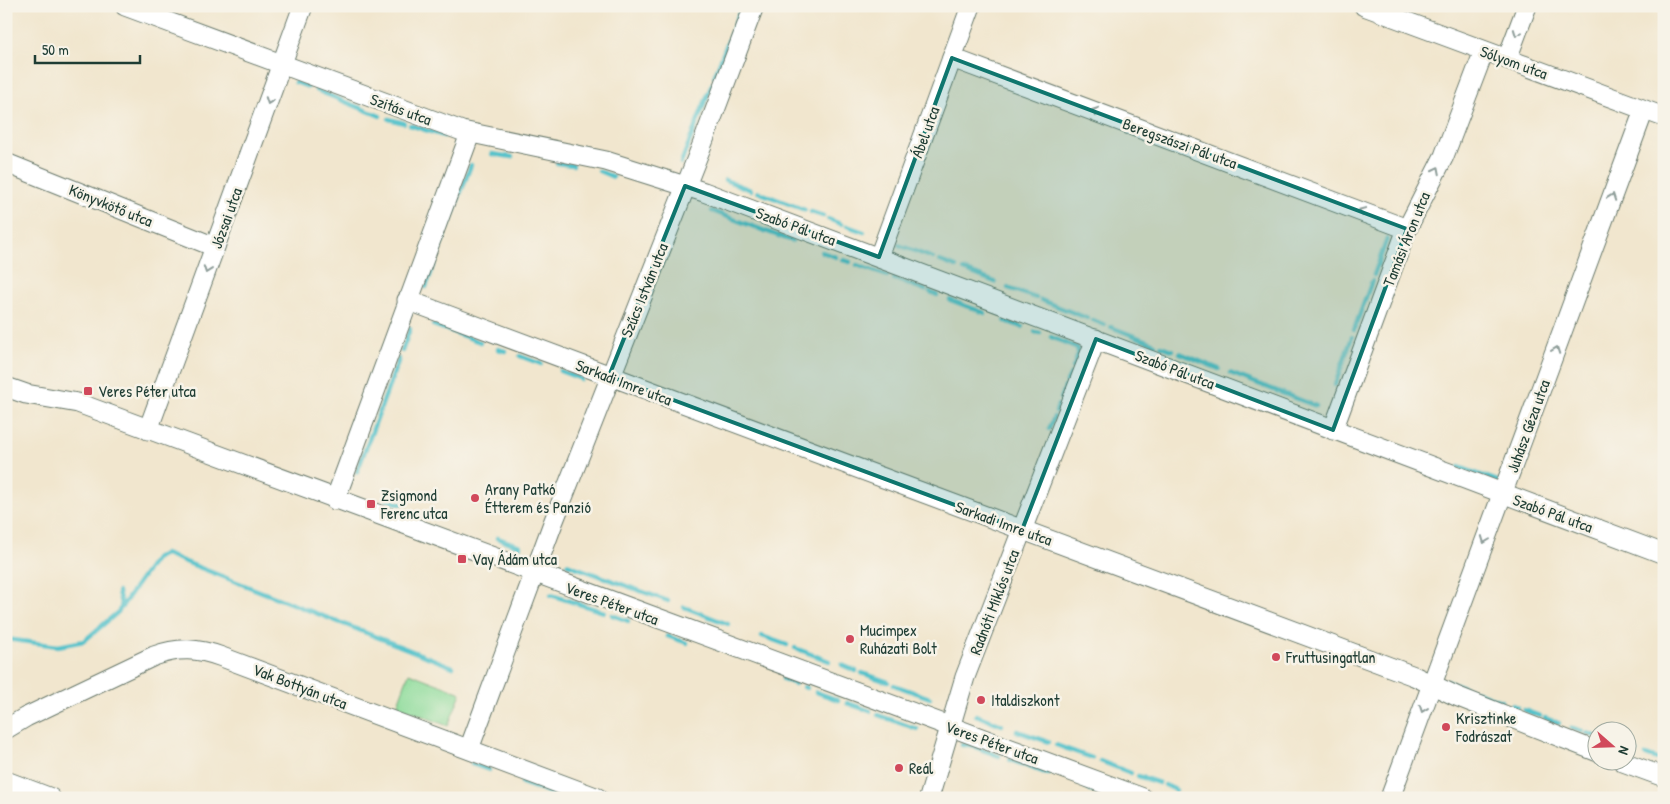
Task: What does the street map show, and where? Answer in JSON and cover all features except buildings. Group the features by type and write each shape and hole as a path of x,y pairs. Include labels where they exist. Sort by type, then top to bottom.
{"street":[{"name":"Szitás utca","path":"125,6 470,134 606,161 686,186"},
{"name":"Józsai utca","path":"148,430 303,6"},
{"name":"Szűcs István utca","path":"534,574 609,376 686,186 754,6"},
{"name":"Ábel utca","path":"878,257 970,6"},
{"name":"Sólyom utca","path":"1364,6 1664,117"},
{"path":"1507,59 1527,6"},
{"name":"Tamási Áron utca","path":"1333,430 1407,229 1444,156 1484,51"},
{"name":"Beregszászi Pál utca","path":"952,58 1407,229"},
{"name":"Juhász Géza utca","path":"1390,798 1644,110"},
{"path":"335,500 407,300 470,134"},
{"name":"Könyvkötő utca","path":"6,163 215,247"},
{"name":"Szabó Pál utca","path":"686,186 1664,554"},
{"name":"Sarkadi Imre utca","path":"407,300 1414,676 1453,695 1588,748"},
{"name":"Radnóti Miklós utca","path":"929,798 962,684 1096,339"},
{"name":"Veres Péter utca","path":"6,387 26,394 78,404 1143,798"},
{"name":"Veres Péter utca","path":"6,398 26,401 53,400"},
{"path":"469,749 534,574"},
{"name":"Vak Bottyán utca","path":"6,729 154,656 174,650 192,649 222,657 469,749 588,796"},
{"path":"1638,767 1664,777"},
{"path":"6,781 51,798"}],"highlighted area":[{"path":"952,58 1407,229 1333,430 1096,339 1022,530 609,376 685,186 879,257"}],"green space":[{"path":"409,673 461,693 448,726 397,706"}],"waterway":[{"path":"714,77 741,8"},
{"path":"295,82 308,87"},
{"path":"681,163 712,84"},
{"path":"316,90 380,116"},
{"path":"389,119 404,123"},
{"path":"410,125 444,136"},
{"path":"492,154 512,157"},
{"path":"557,163 573,165"},
{"path":"447,229 471,165"},
{"path":"599,171 613,177"},
{"path":"725,180 751,190"},
{"path":"758,192 805,210"},
{"path":"712,211 792,241"},
{"path":"811,212 823,216"},
{"path":"828,219 841,224"},
{"path":"847,226 864,232"},
{"path":"426,287 444,236"},
{"path":"1374,275 1387,239"},
{"path":"899,245 933,258"},
{"path":"822,252 836,257"},
{"path":"843,260 850,262"},
{"path":"940,261 956,267"},
{"path":"857,265 887,276"},
{"path":"964,270 995,282"},
{"path":"894,279 925,290"},
{"path":"1354,330 1372,281"},
{"path":"1008,288 1036,298"},
{"path":"930,292 937,295"},
{"path":"950,300 985,313"},
{"path":"1041,300 1087,318"},
{"path":"1093,320 1105,325"},
{"path":"1005,321 1022,327"},
{"path":"433,325 480,342"},
{"path":"1111,327 1155,344"},
{"path":"402,351 410,329"},
{"path":"1035,332 1040,333"},
{"path":"1051,337 1078,348 1077,356"},
{"path":"1335,385 1352,337"},
{"path":"1161,346 1172,350"},
{"path":"498,349 505,351"},
{"path":"1180,353 1219,369"},
{"path":"520,356 541,364"},
{"path":"1073,368 1077,358"},
{"path":"357,472 399,359"},
{"path":"560,371 581,379"},
{"path":"1230,373 1316,406"},
{"path":"1067,382 1071,374"},
{"path":"1061,399 1065,387"},
{"path":"1056,412 1058,405"},
{"path":"1049,429 1054,417"},
{"path":"1459,467 1498,481"},
{"path":"385,499 401,504"},
{"path":"497,538 520,546"},
{"path":"6,639 58,646 84,641 118,612 155,559 165,554 453,667"},
{"path":"567,564 668,601"},
{"path":"118,592 122,607"},
{"path":"551,595 604,612"},
{"path":"684,607 728,624"},
{"path":"612,615 628,621"},
{"path":"667,636 687,643"},
{"path":"762,636 787,645"},
{"path":"795,648 829,661"},
{"path":"842,665 856,671"},
{"path":"862,673 888,682"},
{"path":"783,679 795,684"},
{"path":"1448,681 1501,701"},
{"path":"894,685 930,698"},
{"path":"816,692 838,700"},
{"path":"847,703 870,711"},
{"path":"1512,705 1517,707"},
{"path":"1524,710 1540,716"},
{"path":"878,715 917,729"},
{"path":"976,715 1002,725"},
{"path":"1545,718 1559,723"},
{"path":"1572,728 1582,731"},
{"path":"1017,731 1049,742"},
{"path":"962,745 969,745 999,756"},
{"path":"1056,745 1092,758"},
{"path":"1646,755 1660,760"},
{"path":"1010,760 1048,774"},
{"path":"1100,761 1131,773"},
{"path":"472,764 489,770"},
{"path":"1138,776 1159,783"},
{"path":"522,783 552,794"},
{"path":"1165,785 1176,790"},
{"path":"1087,788 1096,792"}],"place":[{"name":"Veres Péter utca","path":"88,391"},
{"name":"Arany Patkó Étterem és Panzió","path":"475,498"},
{"name":"Zsigmond Ferenc utca","path":"371,504"},
{"name":"Vay Ádám utca","path":"462,559"},
{"name":"Mucimpex Ruházati Bolt","path":"850,639"},
{"name":"Fruttusingatlan","path":"1276,657"},
{"name":"Italdiszkont","path":"981,700"},
{"name":"Krisztinke Fodrászat","path":"1446,727"},
{"name":"Reál","path":"899,768"}]}
